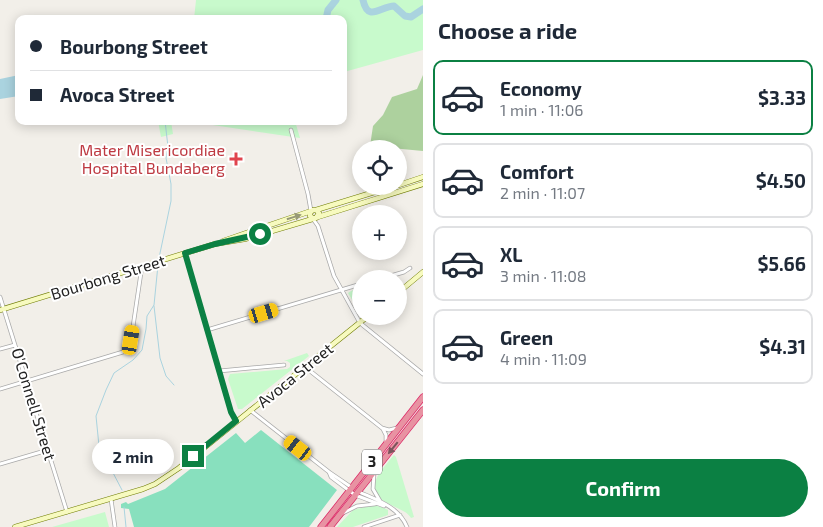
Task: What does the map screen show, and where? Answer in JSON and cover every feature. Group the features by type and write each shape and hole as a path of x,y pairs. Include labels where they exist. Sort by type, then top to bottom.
{"highway":[{"name":"3","path":"321,527 423,398"},
{"name":"3","path":"330,527 423,410"}],"street":[{"path":"290,130 313,211 310,216 316,218"},
{"path":"407,182 423,177"},
{"name":"Bourbong Street","path":"215,244 244,239 423,184"},
{"name":"Bourbong Street","path":"2,309 215,244 242,233 365,195"},
{"path":"313,211 318,212 316,218 334,276 352,309"},
{"path":"242,233 240,237 244,239"},
{"path":"185,253 231,412 236,421"},
{"path":"0,389 123,352 130,345 142,266"},
{"path":"407,285 423,272"},
{"path":"207,330 352,287"},
{"name":"O'Connell Street","path":"0,297 2,309 67,512"},
{"name":"Avoca Street","path":"15,527 143,489 168,476 356,325"},
{"path":"364,325 422,373"},
{"path":"0,349 15,345"},
{"path":"219,371 284,365"},
{"path":"305,367 382,428 386,435 385,445"},
{"path":"250,410 329,472 331,477 356,493 390,507 400,515 407,527"},
{"path":"382,428 391,430 400,427"},
{"path":"0,464 48,450"},
{"path":"377,467 373,486 383,504"},
{"path":"111,499 115,527"},
{"path":"337,518 361,505 383,504"},
{"path":"364,527 400,515"}],"green space":[{"path":"196,0 423,0 423,50 347,71 347,15 194,15"},
{"path":"423,75 423,151 407,149 407,140 371,140 373,126 383,115 392,97 417,89"},
{"path":"159,125 172,125 173,134 161,137"},
{"path":"213,125 296,125 300,138"},
{"path":"352,291 352,300 348,293"},
{"path":"307,353 309,356 242,409 238,409 228,379 230,374 287,369 290,367 290,363 284,361"},
{"path":"261,430 337,490 309,527 134,527 129,509 121,508 121,504 126,502 128,504 165,489 236,433 245,443"},
{"path":"394,455 414,517 411,518 405,512 382,500 376,494 374,488 378,475"},
{"path":"372,505 388,510 388,515 353,527 337,527 353,510"},
{"path":"105,512 109,527 52,527"}],"water":[{"path":"15,76 15,97 0,99 0,79"}],"waterway":[{"path":"327,15 328,10 336,0"},
{"path":"363,0 365,7 368,11 372,12 394,6 405,16 411,17 423,9"},
{"path":"159,258 171,201 171,184 166,158 168,147 165,125"},
{"path":"122,490 99,446 96,416 114,373 133,360 142,350 147,316 154,305 158,265"},
{"path":"154,306 160,358 166,376 174,385"},
{"path":"124,507 126,527"}],"place":[{"name":"Mater Misericordiae Hospital Bundaberg","path":"236,159"}],"route":[{"path":"193,456 236,421 231,412 185,253 260,234"}]}
